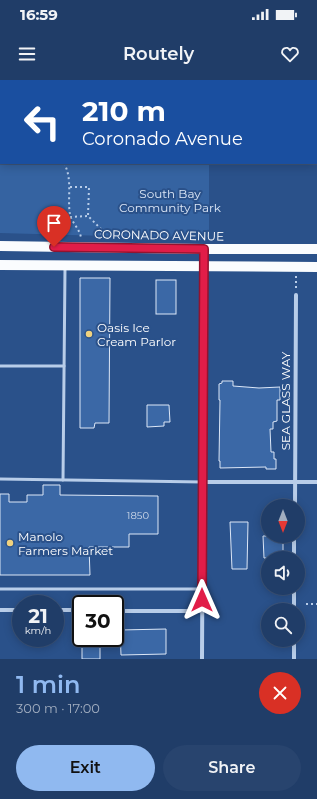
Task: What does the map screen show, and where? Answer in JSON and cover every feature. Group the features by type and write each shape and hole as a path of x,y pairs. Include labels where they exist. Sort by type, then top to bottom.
{"main road":[{"name":"CORONADO AVENUE","path":"0,246 80,248 317,249"},
{"path":"204,249 204,266"},
{"path":"0,265 317,267"}],"street":[{"path":"202,659 204,266"},
{"name":"SEA GLASS WAY","path":"294,499 296,295"},
{"path":"203,482 317,482"},
{"path":"0,610 12,610"},
{"path":"124,611 202,611"},
{"path":"294,647 294,659"}],"lane":[{"path":"63,480 65,265"},
{"path":"0,366 64,366"},
{"path":"0,479 203,482"},
{"path":"0,589 202,589"}],"path":[{"path":"64,164 67,169 70,186 70,217 80,232 80,248"},
{"path":"70,186 89,186 88,216"},
{"path":"70,217 88,216 102,229 102,248"},
{"path":"55,238 70,217"},
{"path":"306,604 317,604"}],"green space":[{"name":"South Bay Community Park","path":"0,164 209,164 209,237 0,233"}],"building":[{"path":"80,278 110,278 109,423 95,423 94,428 80,428"},
{"path":"156,280 176,280 176,314 156,314"},
{"path":"222,381 233,381 233,386 259,388 280,387 280,400 277,400 277,421 273,422 273,429 270,429 271,452 274,452 276,469 266,469 266,467 220,468 219,384 222,383"},
{"path":"147,405 169,405 170,422 164,422 164,426 147,427"},
{"path":"43,485 60,485 60,495 158,496 158,534 129,534 129,547 89,547 90,575 0,575 0,494 9,494 9,502 27,502 27,495 43,495"},
{"path":"230,522 248,522 247,569 232,569"},
{"path":"263,543 283,543 283,551 264,551"},
{"path":"166,629 166,654 121,655 121,647 124,647 124,630"},
{"path":"82,647 100,647 100,659 82,659"}],"place":[{"name":"Oasis Ice Cream Parlor","path":"89,334"},
{"name":"Manolo Farmers Market","path":"10,543"}],"route":[{"path":"54,247 204,249 202,600"}]}
